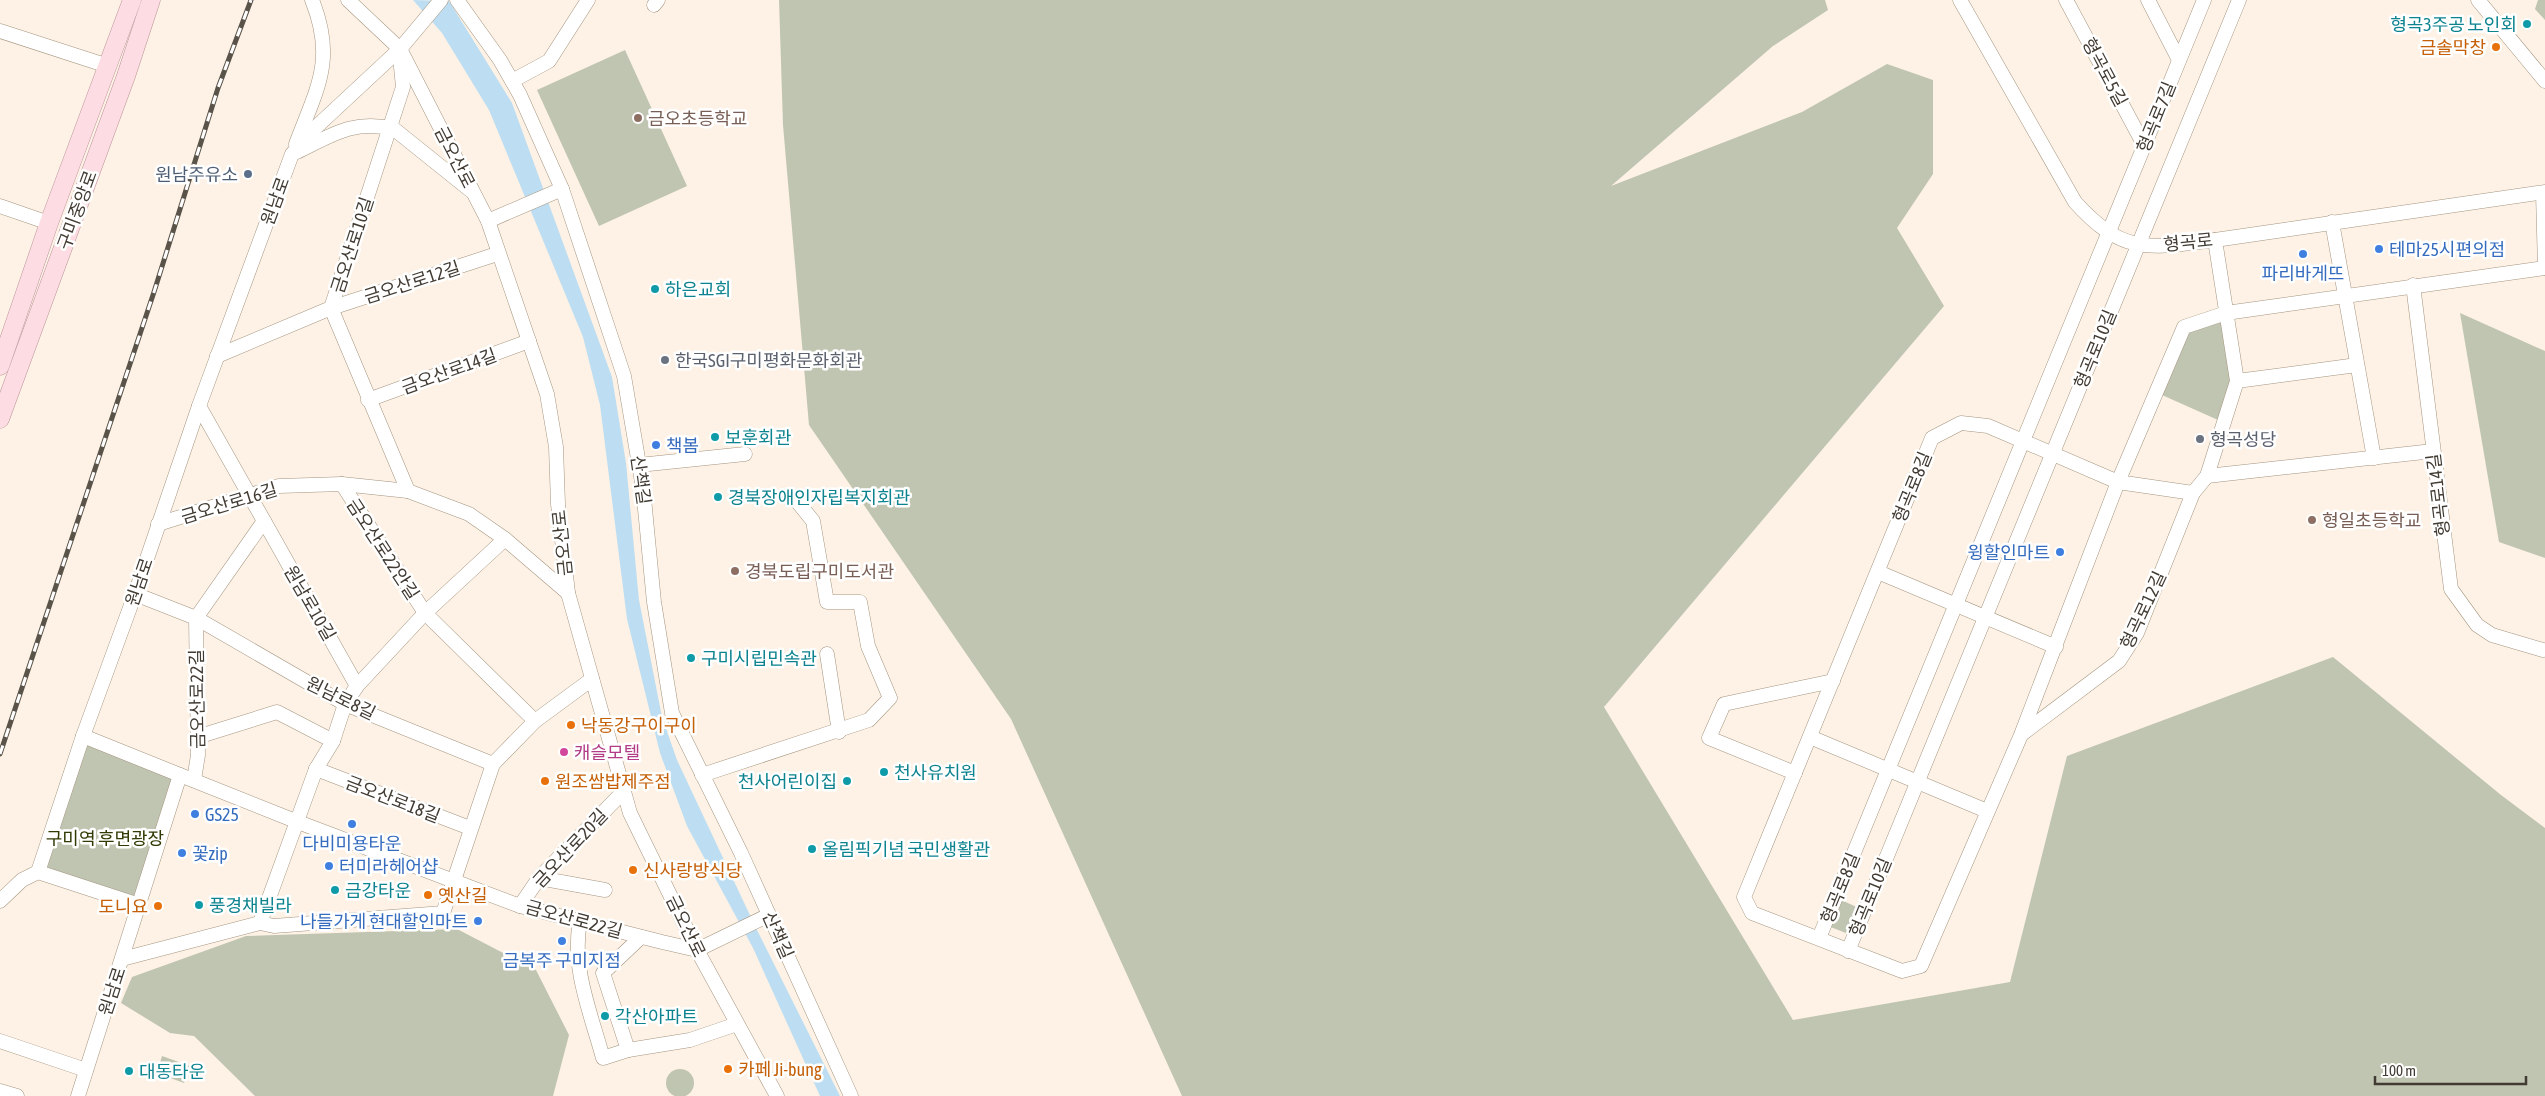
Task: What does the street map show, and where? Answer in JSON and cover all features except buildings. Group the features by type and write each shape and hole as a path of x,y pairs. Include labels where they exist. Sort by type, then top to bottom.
{"main road":[{"name":"구미중앙로","path":"2,356 132,0"},
{"name":"구미중앙로","path":"0,418 126,76 151,0"}],"street":[{"path":"292,154 318,87 323,64 324,34 312,0"},
{"name":"금오산로","path":"348,0 400,49 488,221 497,254 529,341 551,415 556,448 560,533 568,593 623,792 630,813 697,950 777,1096"},
{"name":"원남로","path":"38,872 83,736 135,594 199,406 292,154 314,129 400,49 441,0"},
{"name":"산책길","path":"457,0 512,81 562,189 624,376 639,465 654,602 672,713 769,915 851,1096"},
{"path":"512,81 549,60 588,0"},
{"name":"형곡로","path":"1960,0 2075,202 2093,221 2108,233 2137,246 2163,246 2215,240 2544,192"},
{"name":"형곡로5길","path":"2066,0 2144,145"},
{"path":"2148,0 2179,60"},
{"name":"형곡로7길","path":"2108,233 2204,0"},
{"name":"형곡로10길","path":"2118,482 2021,735 1921,966 1902,971 1848,951 2239,0"},
{"path":"2478,0 2545,81"},
{"path":"0,31 108,66"},
{"name":"금오산로10길","path":"400,49 403,86 391,128 331,308 368,400 408,491"},
{"path":"292,154 346,128 369,125 391,128 474,193"},
{"path":"488,221 562,189"},
{"path":"2118,482 2184,327 2226,313 2545,268 2544,192"},
{"path":"0,206 49,223"},
{"path":"2332,222 2374,458"},
{"name":"형곡로8길","path":"2024,440 1988,426 1961,423 1932,438 1744,897 1752,913 1819,938 2024,440 2108,233"},
{"name":"형곡로12길","path":"2021,735 2119,661 2137,633 2193,493 2207,476 2237,381 2215,240"},
{"name":"금오산로12길","path":"217,356 331,308 497,254"},
{"name":"형곡로14길","path":"2413,286 2451,589 2477,625 2492,635 2543,650"},
{"name":"금오산로14길","path":"368,400 529,341"},
{"path":"2237,381 2358,365"},
{"path":"196,618 264,521 199,406"},
{"path":"2024,440 2118,482 2193,493"},
{"path":"2207,476 2433,451"},
{"path":"639,465 745,454"},
{"name":"금오산로16길","path":"158,524 279,486 342,484 408,491 469,514 505,539 568,593"},
{"name":"금오산로22안길","path":"342,484 425,613"},
{"path":"702,775 839,732 869,720 890,698 868,646 860,602 827,602 813,521 796,500"},
{"name":"원남로10길","path":"264,521 357,686"},
{"name":"금오산로22안길","path":"298,822 316,769 333,741 346,704 357,686 425,613 505,539"},
{"path":"1878,572 2056,647"},
{"name":"원남로8길","path":"135,594 196,618 346,704 493,764"},
{"path":"425,613 534,721"},
{"name":"금오산로22길","path":"194,780 198,755 196,618"},
{"path":"827,654 839,732"},
{"path":"122,959 260,923 274,926 443,914 470,828 493,764 534,721 592,679"},
{"path":"1795,773 1709,738 1724,704 1833,682"},
{"path":"197,737 277,712 333,741"},
{"path":"83,736 180,775"},
{"path":"1810,737 1987,811"},
{"name":"금오산로18길","path":"316,769 470,828"},
{"name":"원남로","path":"78,1096 180,775"},
{"name":"금오산로22길","path":"180,775 520,906 697,950"},
{"name":"금오산로20길","path":"520,906 539,878 623,792"},
{"path":"260,923 298,822"},
{"path":"0,902 22,880 38,872 140,905"},
{"path":"539,878 604,890"},
{"path":"697,950 769,915"},
{"path":"580,922 576,943 580,972 603,1058 628,1050 690,1040 738,1024"},
{"path":"628,1050 604,973 641,937"},
{"path":"1819,938 1848,951"},
{"path":"0,1042 86,1070"},
{"path":"0,1091 17,1096"}],"green space":[{"path":"779,0 1825,0 1828,10 1773,46 1611,186 1802,112 1887,64 1933,80 1933,174 1897,228 1944,306 1604,707 1793,1020 2010,982 2067,756 2333,657 2501,795 2545,828 2545,1096 1182,1096 1011,719 809,425 783,125"},
{"path":"2538,0 2545,0 2545,20 2535,9"},
{"path":"625,50 687,186 599,226 537,90"},
{"path":"2460,313 2545,351 2545,558 2499,542"},
{"path":"2225,320 2233,381 2218,420 2162,395 2187,329"},
{"name":"구미역 후면광장","path":"83,736 180,775 139,905 38,872"},
{"path":"1837,898 1863,910 1851,935 1828,926"},
{"path":"457,929 536,970 569,1035 553,1096 255,1096 194,1036 170,1033 121,1003 132,977 246,936"},
{"path":"162,1056 190,1066 184,1083 157,1073"},
{"path":"680,1069 690,1073 694,1083 690,1093 680,1097 670,1093 666,1083 670,1073"}],"water":[{"path":"413,0 449,1 512,103 612,377 626,463 639,600 662,717 677,760 756,928 840,1096 820,1096 753,948 687,826 660,753 627,619 600,405 583,337 489,110 442,33"}],"railway":[{"path":"0,754 154,292 218,88 251,0"}],"place":[{"name":"형곡3주공 노인회","path":"2527,24"},
{"name":"금솔막창","path":"2496,47"},
{"name":"금오초등학교","path":"638,118"},
{"name":"원남주유소","path":"248,174"},
{"name":"테마25시편의점","path":"2379,249"},
{"name":"파리바게뜨","path":"2303,254"},
{"name":"하은교회","path":"655,289"},
{"name":"한국SGI구미평화문화회관","path":"665,360"},
{"name":"보훈회관","path":"715,437"},
{"name":"형곡성당","path":"2200,439"},
{"name":"책봄","path":"656,445"},
{"name":"경북장애인자립복지회관","path":"718,497"},
{"name":"형일초등학교","path":"2312,520"},
{"name":"윙할인마트","path":"2060,552"},
{"name":"경북도립구미도서관","path":"735,571"},
{"name":"구미시립민속관","path":"691,658"},
{"name":"낙동강구이구이","path":"571,725"},
{"name":"캐슬모텔","path":"564,752"},
{"name":"천사유치원","path":"884,772"},
{"name":"원조쌈밥제주점","path":"545,781"},
{"name":"천사어린이집","path":"847,781"},
{"name":"GS25","path":"195,814"},
{"name":"다비미용타운","path":"352,824"},
{"name":"올림픽기념 국민생활관","path":"812,849"},
{"name":"꽃zip","path":"182,853"},
{"name":"터미라헤어샵","path":"329,866"},
{"name":"신사랑방식당","path":"633,870"},
{"name":"금강타운","path":"335,890"},
{"name":"옛산길","path":"428,895"},
{"name":"풍경채빌라","path":"199,905"},
{"name":"도니요","path":"158,906"},
{"name":"나들가게 현대할인마트","path":"478,921"},
{"name":"금복주 구미지점","path":"562,941"},
{"name":"각산아파트","path":"605,1016"},
{"name":"카페 Ji-bung","path":"728,1069"},
{"name":"대동타운","path":"129,1071"}]}
